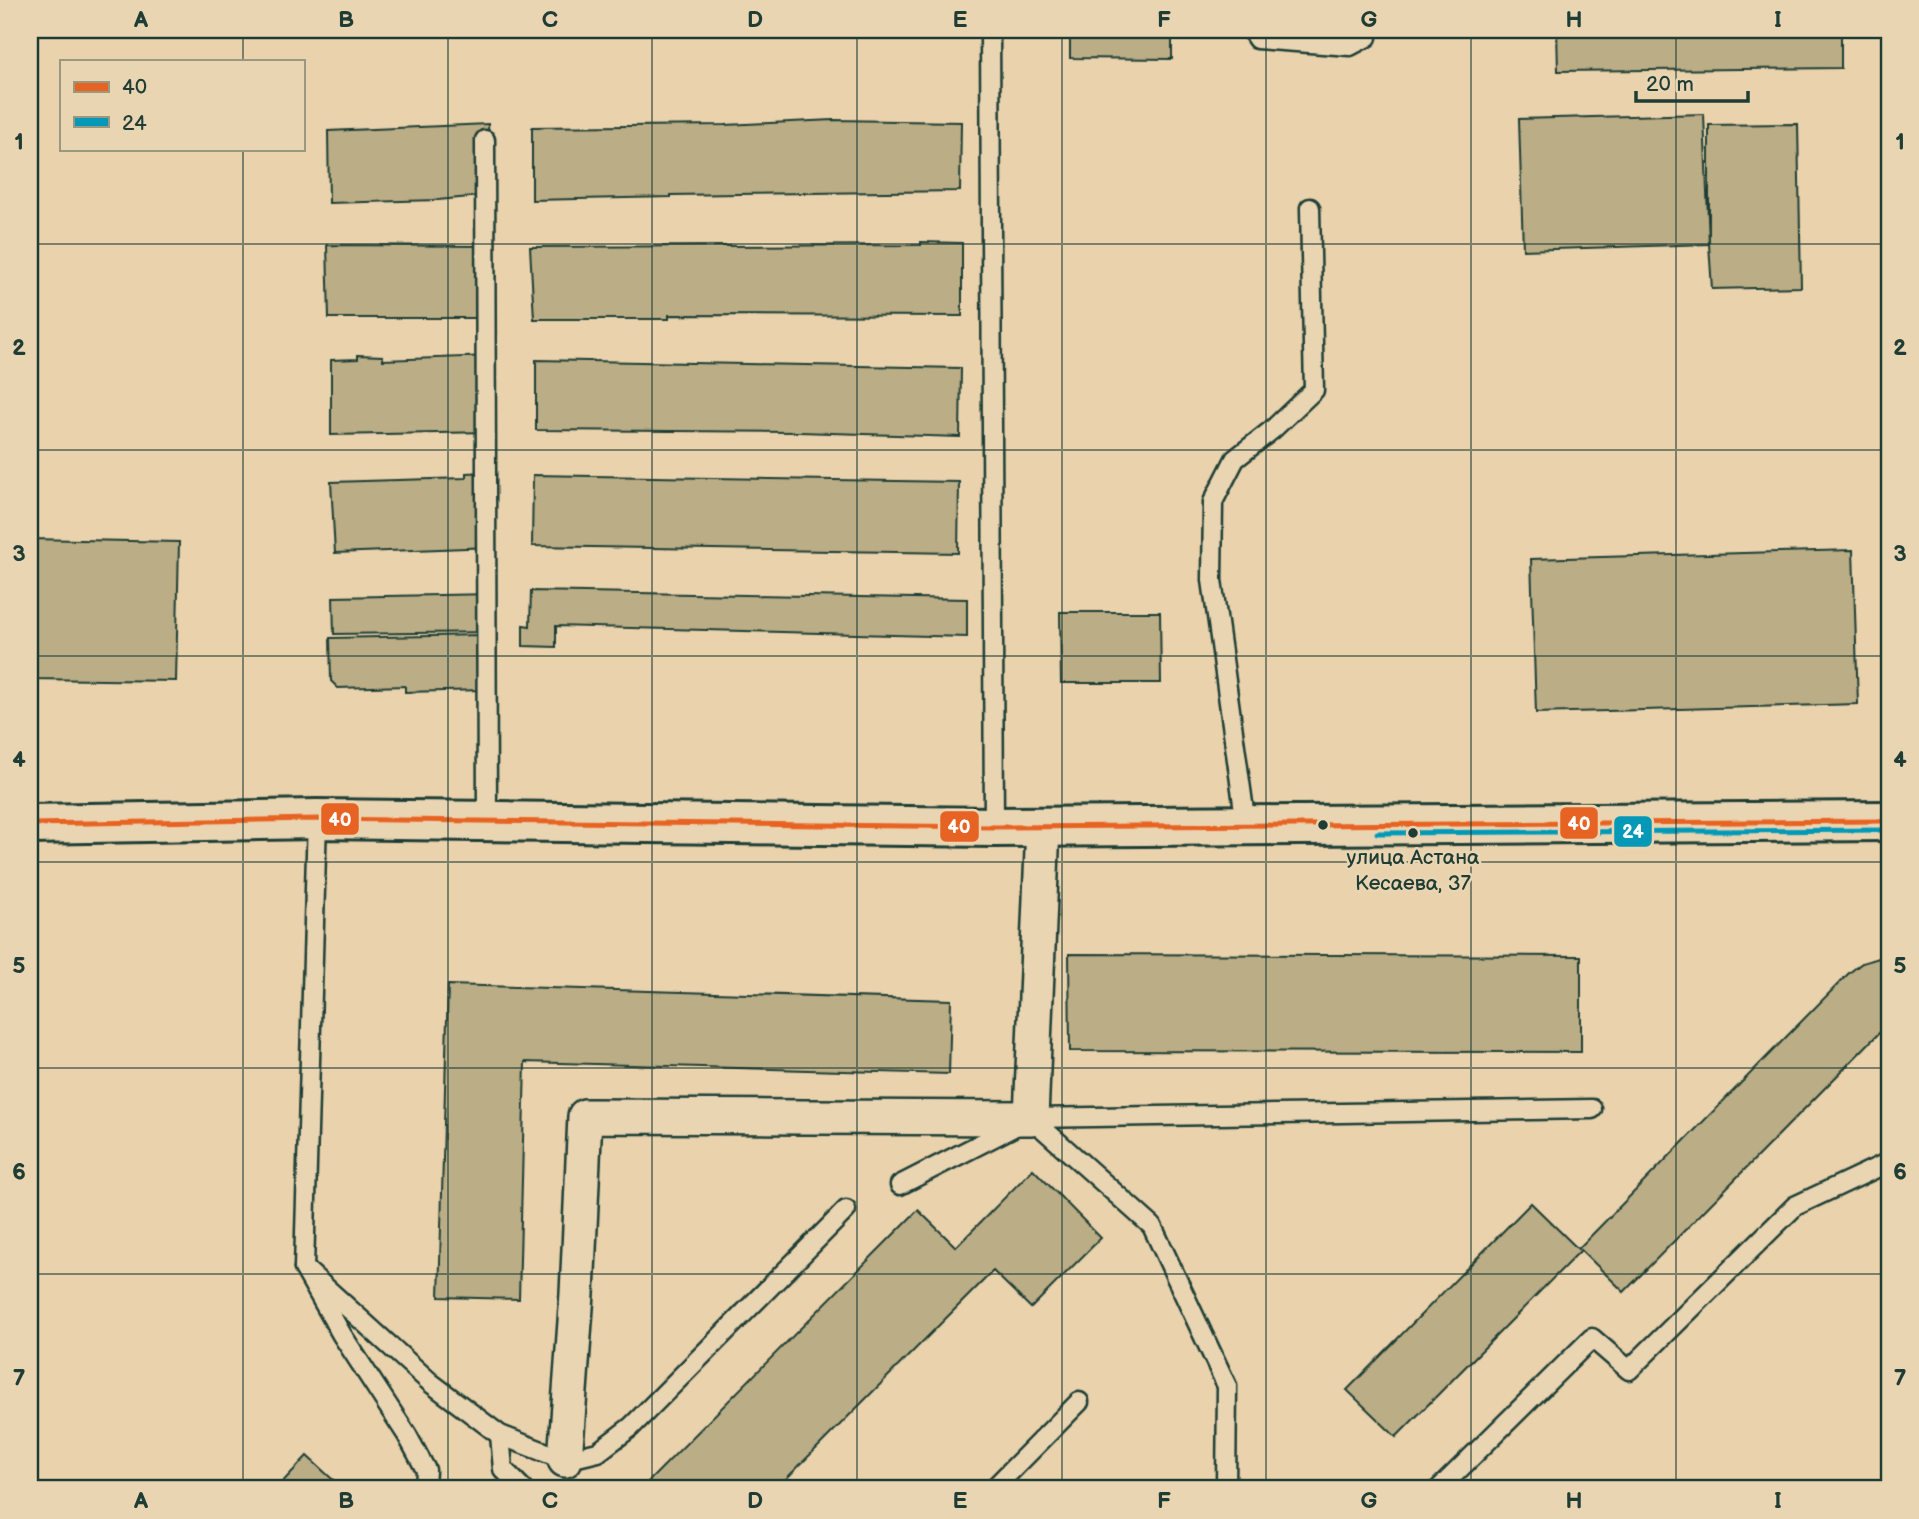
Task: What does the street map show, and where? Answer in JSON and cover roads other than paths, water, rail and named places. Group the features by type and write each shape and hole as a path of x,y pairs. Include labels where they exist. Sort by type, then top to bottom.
{"street":[{"path":"30,824 317,819 994,827 1889,821"},
{"path":"565,1460 577,1294 585,1116 1031,1118 1043,826"}],"lane":[{"path":"990,30 994,827"},
{"path":"1251,30 1257,39 1350,47 1367,37 1367,30"},
{"path":"485,140 487,821"},
{"path":"1246,825 1212,580 1213,502 1235,459 1273,429 1314,390 1310,208"},
{"path":"317,819 304,1268 342,1335 407,1434 426,1470 425,1489"},
{"path":"900,1185 1031,1118 1592,1109"},
{"path":"1031,1118 1152,1226 1227,1386 1226,1489"},
{"path":"1439,1489 1592,1338 1629,1370 1796,1206 1889,1162"},
{"path":"304,1268 431,1383 500,1435 565,1460 598,1452 631,1427 846,1210"},
{"path":"993,1489 1079,1402"},
{"path":"500,1435 503,1469 523,1489"}],"place":[{"name":"улица Астана Кесаева, 37","path":"1413,833"}]}
